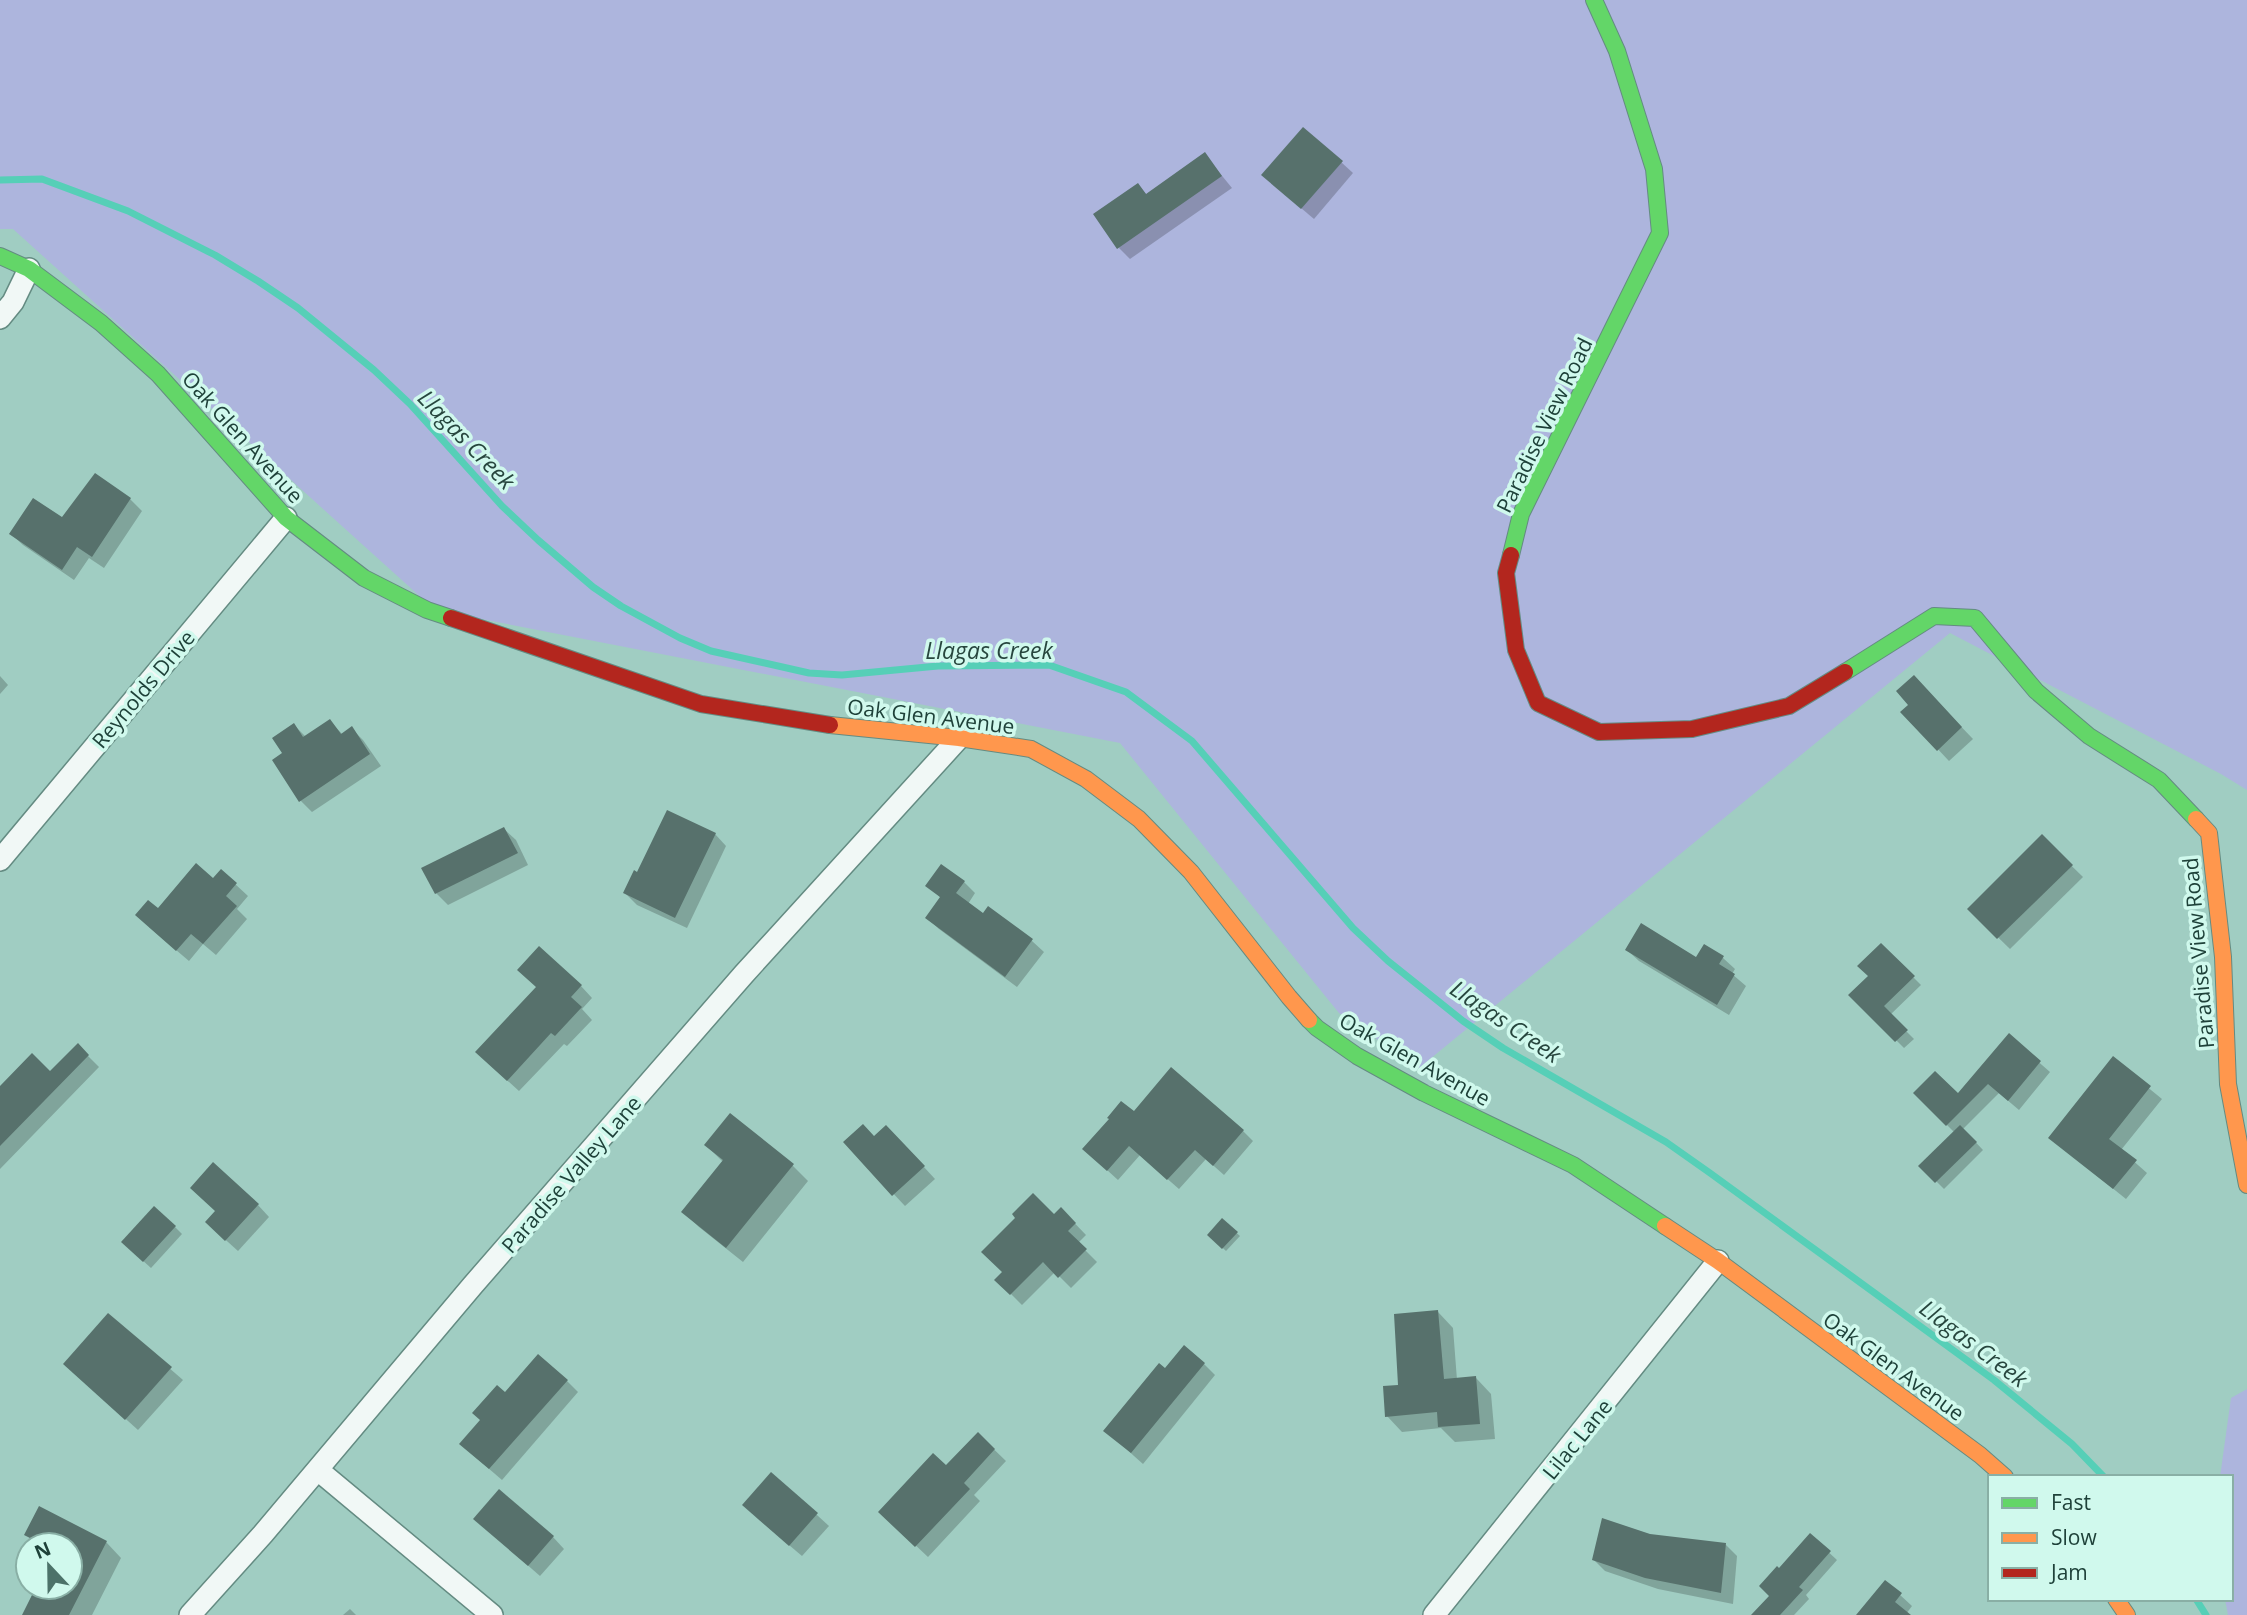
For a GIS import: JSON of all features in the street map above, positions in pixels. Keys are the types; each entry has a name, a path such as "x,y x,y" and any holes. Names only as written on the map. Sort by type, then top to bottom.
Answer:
{"street":[{"name":"Paradise View Road","path":"1594,0 1617,51 1654,169 1660,233 1521,514 1506,573 1516,650 1538,703 1599,732 1692,729 1790,706 1934,615 1975,618 2036,691 2090,736 2159,780 2209,833 2223,957 2228,1084 2247,1185"},
{"name":"Oak Glen Avenue","path":"0,256 29,270 101,323 158,374 285,518 365,578 427,610 701,704 841,727 959,738 1031,749 1086,779 1139,819 1191,872 1289,998 1318,1028 1357,1056 1424,1093 1573,1165 1718,1261 1980,1455 2003,1475"},
{"path":"0,318 13,302 29,270"},
{"name":"Reynolds Drive","path":"0,860 285,518"},
{"name":"Paradise Valley Lane","path":"190,1615 744,974 959,738"},
{"name":"Lilac Lane","path":"1434,1615 1718,1261"},
{"path":"318,1470 492,1615"}],"shaded area":[{"path":"0,0 2247,0 2247,790 1950,633 1419,1068 1339,1013 1120,743 435,610 13,229 0,229"},
{"path":"2247,1389 2247,1615 2228,1615 2225,1601 2233,1601 2233,1475 2220,1475 2231,1398"}],"building":[{"path":"1303,127 1343,161 1301,209 1261,175"},
{"path":"1205,152 1222,176 1117,249 1093,214 1138,183 1146,194"},
{"path":"95,473 131,498 92,557 77,547 62,570 9,534 33,498 62,517"},
{"path":"1914,675 1962,727 1937,751 1900,712 1908,705 1896,691"},
{"path":"330,719 341,734 352,726 370,754 299,802 272,760 282,753 272,738 294,723 303,737"},
{"path":"667,810 716,833 675,918 623,893 634,870 637,872"},
{"path":"504,827 518,853 435,894 421,868"},
{"path":"2042,834 2073,865 1997,939 1967,909"},
{"path":"196,863 213,878 221,869 237,883 226,896 237,906 203,944 191,934 176,951 135,915 148,900 158,908"},
{"path":"941,864 965,881 956,893 983,913 988,906 1033,939 1005,977 925,918 940,897 925,886"},
{"path":"1641,923 1696,957 1704,944 1724,956 1719,964 1735,974 1717,1005 1625,950"},
{"path":"1881,943 1915,976 1884,1006 1908,1030 1895,1042 1848,995 1868,976 1857,966"},
{"path":"539,946 582,985 571,997 582,1007 555,1036 551,1033 507,1081 475,1052 536,987 517,970"},
{"path":"2009,1033 2041,1061 2008,1101 1988,1084 1946,1126 1913,1093 1935,1071 1958,1093"},
{"path":"78,1043 89,1055 0,1146 0,1086 32,1053 50,1071"},
{"path":"2113,1056 2151,1086 2109,1139 2137,1160 2113,1189 2048,1138"},
{"path":"1171,1067 1244,1130 1213,1166 1195,1150 1167,1180 1129,1146 1107,1171 1082,1149 1121,1101 1134,1111"},
{"path":"730,1113 794,1164 726,1248 681,1212 723,1160 704,1145"},
{"path":"863,1124 874,1136 886,1125 925,1166 892,1196 843,1142"},
{"path":"1960,1125 1977,1142 1935,1183 1918,1166"},
{"path":"213,1162 259,1204 225,1241 205,1222 215,1211 190,1188"},
{"path":"1033,1193 1054,1214 1061,1207 1076,1223 1068,1231 1087,1249 1058,1278 1043,1262 1010,1295 994,1280 1002,1272 981,1252 1015,1218 1012,1214"},
{"path":"154,1206 176,1226 143,1262 121,1242"},
{"path":"1222,1218 1238,1232 1222,1249 1207,1235"},
{"path":"1438,1310 1444,1379 1476,1376 1480,1424 1438,1427 1437,1412 1385,1417 1383,1386 1398,1385 1394,1314"},
{"path":"108,1313 172,1367 125,1420 63,1364"},
{"path":"1184,1345 1205,1363 1131,1453 1103,1431 1159,1363 1165,1368"},
{"path":"538,1354 568,1380 489,1469 459,1444 480,1420 472,1413 497,1385 505,1392"},
{"path":"978,1432 995,1449 964,1483 970,1489 915,1547 878,1512 933,1453 946,1465"},
{"path":"771,1472 818,1513 789,1546 742,1505"},
{"path":"499,1489 554,1536 528,1566 473,1519"},
{"path":"39,1506 107,1541 84,1586 84,1531 26,1531"},
{"path":"1602,1518 1650,1534 1726,1543 1721,1593 1645,1578 1592,1560"},
{"path":"1810,1533 1831,1551 1799,1587 1803,1590 1780,1615 1751,1615 1769,1596 1759,1586"},
{"path":"1885,1580 1902,1593 1895,1602 1911,1615 1856,1615"},
{"path":"29,1601 76,1601 69,1615 22,1615"}],"waterway":[{"name":"Llagas Creek","path":"0,180 42,179 128,211 215,255 258,281 298,308 374,370 410,404 502,506 593,587 621,606 680,638 711,651 809,673 842,675 938,666 1049,665 1126,692 1192,741 1353,928 1388,961 1463,1021 1503,1048 1666,1142 1710,1173 1994,1380 2072,1444 2102,1475"},
{"name":"Llagas Creek","path":"2197,1601 2206,1615"}],"traffic: fast":[{"path":"1511,555 1521,514 1660,233 1654,169 1617,51 1594,0"},
{"path":"0,256 29,269 101,323 158,374 286,518 364,578 427,610 451,618"},
{"path":"1845,672 1934,616 1975,618 2036,691 2089,736 2159,780 2196,819"},
{"path":"1309,1020 1357,1056 1424,1093 1573,1165 1665,1226"}],"traffic: slow":[{"path":"830,725 959,738 1031,749 1086,779 1139,819 1191,872 1309,1020"},
{"path":"2196,819 2209,833 2223,957 2228,1084 2247,1185"},
{"path":"1665,1226 1718,1261 1980,1455 2003,1475"},
{"path":"2117,1601 2127,1615"}],"traffic: jam":[{"path":"1511,555 1506,573 1516,650 1538,703 1599,732 1692,729 1789,706 1845,672"},
{"path":"451,618 701,704 830,725"}]}
